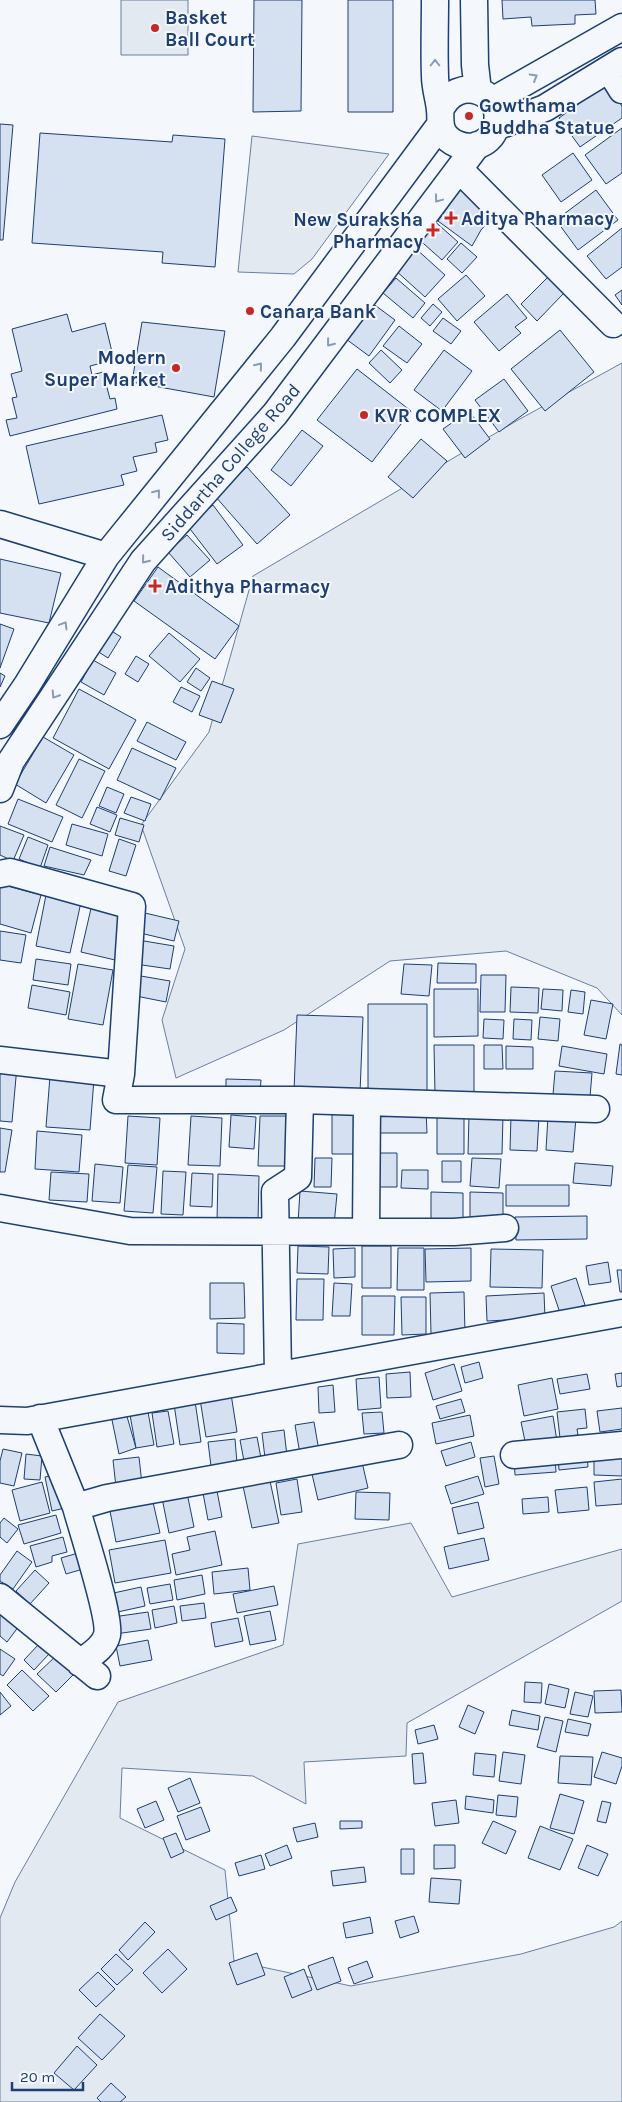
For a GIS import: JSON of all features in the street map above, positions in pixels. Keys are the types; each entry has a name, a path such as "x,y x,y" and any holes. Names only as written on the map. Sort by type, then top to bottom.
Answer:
{"street":[{"path":"435,0 434,78 440,118 444,134 450,140 468,147 477,145 492,135 496,127 496,109 485,96 475,65 474,0"},
{"path":"440,118 448,98 455,92 462,90 485,96 622,27"},
{"path":"496,127 545,108 618,73"},
{"name":"Siddartha College Road","path":"0,726 106,556 283,338 440,118"},
{"name":"Siddartha College Road","path":"0,789 12,761 143,561 275,414 477,145"},
{"path":"460,170 613,324"},
{"path":"0,524 106,556"},
{"path":"0,874 10,872 132,906 120,1074 116,1100 300,1100 596,1109"},
{"path":"0,1060 120,1074"},
{"path":"278,1375 275,1192 298,1177 300,1100"},
{"path":"366,1232 367,1102"},
{"path":"0,1208 130,1230 454,1232 505,1228"},
{"path":"0,1420 27,1421 622,1313"},
{"path":"0,1598 88,1669 107,1635 106,1616 76,1507 40,1418"},
{"path":"76,1507 107,1498 399,1445"},
{"path":"514,1455 622,1445"}],"shaded area":[{"name":"Basket Ball Court","path":"121,0 188,0 188,55 121,55"},
{"path":"252,136 389,154 312,259 294,274 238,272"},
{"path":"622,363 622,1015 597,988 506,951 390,961 284,1030 176,1078 162,1020 185,949 141,825 209,732 253,576 518,420"},
{"path":"411,1523 452,1597 622,1549 622,1601 407,1723 406,1756 304,1762 306,1804 253,1776 122,1768 120,1818 225,1870 234,1961 351,1986 521,1954 614,1927 622,1921 622,2102 0,2102 0,1918 15,1882 118,1702 283,1645 298,1544"}],"building":[{"path":"254,0 302,0 301,111 253,112"},
{"path":"348,0 393,0 393,112 348,112"},
{"path":"502,0 595,0 596,14 575,15 575,24 532,26 531,17 503,19"},
{"path":"606,84 622,106 622,118 580,147 559,118"},
{"path":"0,124 13,125 3,240 0,240"},
{"path":"622,128 622,173 606,184 585,155"},
{"path":"40,133 172,142 173,135 225,139 215,267 162,263 163,252 32,243"},
{"path":"573,153 592,180 561,202 542,175"},
{"path":"462,187 497,212 481,230 472,246 438,221"},
{"path":"596,190 618,220 578,250 556,220"},
{"path":"431,218 458,242 442,260 415,236"},
{"path":"622,228 622,267 606,279 587,256"},
{"path":"461,243 477,257 462,273 447,259"},
{"path":"414,247 445,275 425,297 394,269"},
{"path":"466,275 485,296 457,321 438,299"},
{"path":"548,277 564,293 537,321 521,304"},
{"path":"396,278 425,303 413,318 383,293"},
{"path":"622,290 622,305 615,295"},
{"path":"507,294 527,318 515,327 521,333 499,351 474,322"},
{"path":"372,303 395,320 369,356 346,339"},
{"path":"433,304 442,312 430,326 421,318"},
{"path":"67,314 72,332 105,323 114,360 90,366 92,375 103,372 110,399 115,398 117,409 10,436 6,420 17,418 12,398 17,397 11,374 22,371 12,329"},
{"path":"443,318 461,331 451,344 433,331"},
{"name":"Modern Super Market","path":"142,322 225,331 214,397 132,382"},
{"path":"399,326 422,344 407,363 383,346"},
{"path":"560,330 594,372 545,411 511,369"},
{"path":"381,350 402,370 390,383 369,363"},
{"path":"444,350 472,371 442,411 414,390"},
{"name":"KVR COMPLEX","path":"357,369 411,411 372,462 317,420"},
{"path":"504,379 528,411 499,432 475,400"},
{"path":"469,411 490,439 465,458 443,429"},
{"path":"162,415 168,440 155,443 157,452 133,457 137,471 121,475 124,485 39,504 26,446"},
{"path":"302,430 323,446 291,486 271,470"},
{"path":"421,439 447,461 413,498 388,477"},
{"path":"247,467 290,515 257,544 215,496"},
{"path":"213,505 243,545 217,564 187,525"},
{"path":"187,535 210,560 190,577 168,552"},
{"path":"0,559 61,573 49,623 0,613"},
{"path":"158,567 239,626 215,659 134,601"},
{"path":"0,624 14,629 0,668"},
{"path":"107,628 121,637 108,658 94,649"},
{"path":"169,633 200,659 180,682 149,656"},
{"path":"136,656 149,664 138,682 125,674"},
{"path":"93,660 116,673 104,695 81,682"},
{"path":"196,668 210,678 201,691 187,682"},
{"path":"0,673 5,676 0,687"},
{"path":"212,681 234,689 221,723 199,715"},
{"path":"181,687 200,696 192,712 173,702"},
{"path":"79,689 136,720 109,769 53,738"},
{"path":"147,722 186,742 176,760 137,741"},
{"path":"43,737 74,755 46,803 15,784"},
{"path":"132,748 176,768 160,800 117,780"},
{"path":"79,759 105,771 82,818 56,805"},
{"path":"107,787 124,794 116,813 99,806"},
{"path":"131,797 151,804 145,821 124,813"},
{"path":"18,799 63,817 52,842 8,824"},
{"path":"97,807 117,815 110,832 90,824"},
{"path":"120,818 144,825 139,842 115,835"},
{"path":"72,824 108,834 102,856 66,845"},
{"path":"0,826 24,835 13,861 0,855"},
{"path":"28,837 48,845 40,868 19,859"},
{"path":"119,839 136,845 126,876 109,871"},
{"path":"50,847 91,860 84,875 44,866"},
{"path":"0,884 41,895 31,933 0,924"},
{"path":"46,895 81,902 70,953 36,946"},
{"path":"92,904 127,913 115,960 81,952"},
{"path":"145,913 179,921 174,941 140,933"},
{"path":"0,931 26,935 21,963 0,960"},
{"path":"138,940 174,946 170,969 135,964"},
{"path":"36,959 71,964 68,985 33,980"},
{"path":"438,963 476,964 476,983 437,983"},
{"path":"78,964 113,970 103,1025 68,1019"},
{"path":"404,964 432,965 429,996 401,994"},
{"path":"135,975 170,981 166,1002 131,995"},
{"path":"481,975 506,975 505,1012 480,1012"},
{"path":"32,985 70,992 66,1015 28,1008"},
{"path":"511,987 539,988 538,1013 510,1012"},
{"path":"434,989 478,989 478,1036 434,1037"},
{"path":"543,989 563,990 562,1011 541,1009"},
{"path":"571,990 585,992 583,1014 568,1012"},
{"path":"591,1000 613,1004 606,1039 584,1035"},
{"path":"368,1004 427,1004 427,1091 368,1092"},
{"path":"297,1015 363,1017 360,1093 294,1091"},
{"path":"540,1017 560,1019 558,1041 538,1039"},
{"path":"484,1019 504,1020 503,1039 483,1038"},
{"path":"514,1019 532,1020 531,1040 513,1039"},
{"path":"620,1044 622,1045 622,1075 616,1074"},
{"path":"434,1045 474,1045 474,1094 435,1094"},
{"path":"484,1045 502,1045 503,1069 484,1069"},
{"path":"506,1046 533,1047 533,1069 506,1069"},
{"path":"562,1046 607,1054 604,1074 559,1066"},
{"path":"0,1065 17,1066 12,1122 0,1121"},
{"path":"555,1071 592,1073 590,1097 553,1095"},
{"path":"50,1076 94,1079 90,1130 46,1127"},
{"path":"226,1079 261,1080 260,1094 226,1093"},
{"path":"426,1110 427,1133 372,1133 372,1111"},
{"path":"332,1113 363,1113 363,1154 332,1154"},
{"path":"231,1115 256,1117 254,1149 229,1147"},
{"path":"437,1115 464,1115 464,1154 437,1154"},
{"path":"469,1115 503,1115 502,1154 468,1154"},
{"path":"128,1116 160,1118 157,1165 125,1163"},
{"path":"191,1116 222,1118 220,1166 188,1165"},
{"path":"260,1116 291,1116 289,1166 258,1166"},
{"path":"511,1116 539,1117 537,1151 510,1150"},
{"path":"548,1116 576,1118 573,1152 546,1150"},
{"path":"0,1128 12,1130 5,1172 0,1172"},
{"path":"37,1131 82,1135 79,1172 35,1169"},
{"path":"371,1153 397,1153 397,1187 372,1187"},
{"path":"315,1158 332,1158 331,1187 314,1187"},
{"path":"472,1158 501,1159 499,1188 470,1186"},
{"path":"442,1161 461,1161 461,1182 442,1182"},
{"path":"575,1163 613,1166 611,1186 573,1183"},
{"path":"95,1164 123,1167 120,1203 92,1201"},
{"path":"128,1165 157,1167 153,1213 124,1211"},
{"path":"402,1170 428,1170 428,1189 401,1188"},
{"path":"163,1171 186,1172 183,1215 161,1214"},
{"path":"51,1172 89,1174 87,1202 49,1200"},
{"path":"192,1173 213,1174 212,1207 190,1206"},
{"path":"218,1174 259,1176 258,1222 217,1221"},
{"path":"506,1185 569,1185 569,1206 506,1206"},
{"path":"300,1191 337,1194 334,1225 298,1223"},
{"path":"431,1192 463,1193 463,1222 431,1222"},
{"path":"470,1192 503,1193 503,1222 470,1222"},
{"path":"587,1216 587,1239 516,1240 515,1217"},
{"path":"298,1246 329,1247 328,1274 297,1273"},
{"path":"362,1246 391,1246 391,1288 362,1288"},
{"path":"355,1248 355,1277 334,1278 333,1249"},
{"path":"398,1248 424,1248 424,1290 397,1290"},
{"path":"471,1248 471,1281 426,1282 425,1249"},
{"path":"491,1249 543,1250 542,1288 490,1287"},
{"path":"608,1262 611,1282 589,1285 586,1266"},
{"path":"617,1270 622,1270 622,1292 620,1292"},
{"path":"576,1278 585,1305 560,1313 551,1286"},
{"path":"297,1279 324,1279 323,1320 296,1320"},
{"path":"210,1283 244,1283 245,1318 210,1319"},
{"path":"334,1283 352,1284 350,1316 332,1316"},
{"path":"464,1292 465,1334 431,1334 430,1293"},
{"path":"544,1293 545,1318 487,1321 486,1296"},
{"path":"362,1296 395,1296 394,1335 362,1335"},
{"path":"401,1297 426,1297 426,1334 402,1335"},
{"path":"217,1323 244,1324 244,1354 217,1353"},
{"path":"479,1362 483,1378 465,1383 461,1367"},
{"path":"454,1364 462,1391 433,1400 425,1373"},
{"path":"410,1372 411,1397 387,1398 386,1374"},
{"path":"622,1373 622,1386 617,1387 615,1374"},
{"path":"587,1374 590,1389 560,1394 557,1379"},
{"path":"379,1377 381,1408 358,1410 356,1379"},
{"path":"552,1378 558,1409 524,1416 518,1385"},
{"path":"333,1385 335,1412 319,1413 318,1387"},
{"path":"231,1394 237,1432 206,1437 200,1399"},
{"path":"461,1399 465,1412 440,1419 436,1406"},
{"path":"195,1401 201,1442 180,1445 174,1404"},
{"path":"622,1408 622,1429 600,1432 597,1411"},
{"path":"585,1409 587,1428 577,1429 578,1435 560,1438 557,1412"},
{"path":"168,1411 174,1444 157,1447 152,1413"},
{"path":"148,1412 154,1445 136,1448 130,1415"},
{"path":"382,1412 384,1433 364,1434 362,1413"},
{"path":"126,1413 136,1448 119,1454 112,1420"},
{"path":"470,1415 474,1436 436,1444 432,1423"},
{"path":"553,1416 557,1441 526,1446 521,1422"},
{"path":"314,1422 319,1451 300,1454 295,1425"},
{"path":"284,1430 287,1456 265,1458 262,1433"},
{"path":"257,1437 261,1458 244,1461 240,1440"},
{"path":"235,1439 237,1463 211,1466 208,1442"},
{"path":"471,1442 475,1457 446,1466 441,1451"},
{"path":"3,1449 22,1453 14,1486 0,1483 0,1461"},
{"path":"594,1452 622,1453 622,1476 594,1475"},
{"path":"26,1454 42,1456 40,1480 24,1479"},
{"path":"587,1454 588,1467 559,1470 558,1457"},
{"path":"494,1456 499,1484 485,1487 480,1458"},
{"path":"139,1457 142,1484 116,1487 113,1460"},
{"path":"555,1458 556,1472 515,1475 514,1460"},
{"path":"362,1462 368,1488 318,1500 312,1474"},
{"path":"61,1473 69,1507 52,1511 45,1477"},
{"path":"478,1476 484,1494 451,1504 445,1486"},
{"path":"297,1479 302,1512 281,1515 276,1483"},
{"path":"622,1479 622,1504 596,1506 594,1482"},
{"path":"270,1481 279,1523 252,1528 243,1486"},
{"path":"42,1482 50,1513 20,1521 12,1490"},
{"path":"587,1487 589,1510 558,1513 555,1490"},
{"path":"217,1491 222,1517 208,1520 203,1493"},
{"path":"356,1492 390,1493 389,1520 355,1519"},
{"path":"187,1493 194,1527 169,1533 162,1498"},
{"path":"548,1497 549,1512 523,1514 522,1499"},
{"path":"153,1502 160,1533 116,1542 110,1511"},
{"path":"478,1502 484,1528 458,1534 452,1508"},
{"path":"56,1515 61,1533 24,1544 18,1525"},
{"path":"4,1518 18,1529 7,1543 0,1537 0,1523"},
{"path":"215,1531 222,1565 176,1575 172,1554 190,1550 187,1537"},
{"path":"63,1537 67,1552 52,1556 52,1562 36,1567 30,1546"},
{"path":"484,1538 489,1560 449,1569 444,1547"},
{"path":"165,1540 171,1573 115,1583 109,1550"},
{"path":"17,1551 32,1562 13,1589 0,1581 0,1575"},
{"path":"85,1551 90,1567 66,1574 61,1558"},
{"path":"248,1568 250,1590 214,1594 212,1572"},
{"path":"35,1570 49,1583 30,1604 16,1591"},
{"path":"202,1575 205,1594 177,1600 174,1580"},
{"path":"170,1584 173,1600 150,1604 147,1588"},
{"path":"274,1586 278,1605 237,1613 233,1594"},
{"path":"141,1587 145,1606 113,1613 109,1594"},
{"path":"204,1603 206,1618 182,1621 180,1606"},
{"path":"174,1606 177,1623 155,1628 152,1610"},
{"path":"0,1607 22,1622 7,1642 0,1636"},
{"path":"270,1611 276,1640 250,1645 244,1616"},
{"path":"148,1612 151,1629 115,1634 113,1617"},
{"path":"238,1618 243,1641 215,1647 211,1623"},
{"path":"148,1640 152,1660 120,1666 116,1646"},
{"path":"39,1644 49,1654 34,1670 24,1660"},
{"path":"0,1649 15,1659 3,1676 0,1674"},
{"path":"58,1654 76,1672 56,1692 37,1674"},
{"path":"22,1670 49,1696 33,1711 7,1685"},
{"path":"525,1682 542,1683 541,1703 524,1702"},
{"path":"549,1684 569,1689 565,1708 545,1704"},
{"path":"621,1690 622,1712 595,1713 594,1691"},
{"path":"0,1692 11,1706 0,1715"},
{"path":"575,1692 593,1696 588,1717 570,1714"},
{"path":"468,1705 484,1712 475,1734 459,1727"},
{"path":"512,1710 540,1716 538,1730 509,1725"},
{"path":"545,1717 563,1721 556,1752 537,1747"},
{"path":"568,1719 591,1724 588,1736 565,1732"},
{"path":"434,1725 438,1739 418,1744 415,1730"},
{"path":"503,1752 525,1755 521,1784 499,1781"},
{"path":"602,1752 622,1758 622,1766 616,1784 594,1777"},
{"path":"423,1753 426,1783 414,1784 412,1754"},
{"path":"475,1753 496,1755 494,1777 473,1775"},
{"path":"560,1756 593,1757 591,1785 558,1783"},
{"path":"190,1778 200,1803 178,1812 168,1788"},
{"path":"560,1794 584,1801 574,1834 550,1828"},
{"path":"498,1795 518,1797 516,1817 496,1815"},
{"path":"466,1796 494,1800 493,1813 465,1809"},
{"path":"456,1800 459,1823 435,1826 432,1803"},
{"path":"156,1801 164,1820 145,1828 137,1809"},
{"path":"602,1801 611,1803 606,1823 597,1821"},
{"path":"201,1807 210,1831 186,1840 177,1816"},
{"path":"340,1821 362,1821 362,1828 340,1829"},
{"path":"493,1821 516,1831 506,1854 482,1843"},
{"path":"315,1823 318,1837 297,1842 293,1828"},
{"path":"540,1826 573,1839 560,1870 528,1858"},
{"path":"176,1833 184,1852 171,1858 163,1838"},
{"path":"287,1845 292,1858 270,1866 265,1854"},
{"path":"434,1845 455,1845 455,1868 434,1869"},
{"path":"587,1845 608,1854 598,1876 578,1868"},
{"path":"401,1849 414,1849 414,1874 401,1874"},
{"path":"261,1855 265,1869 239,1876 235,1863"},
{"path":"364,1867 366,1882 333,1886 331,1871"},
{"path":"431,1878 461,1880 459,1904 429,1902"},
{"path":"231,1897 237,1911 216,1920 210,1906"},
{"path":"414,1916 419,1932 400,1938 395,1921"},
{"path":"370,1917 373,1933 346,1938 343,1923"},
{"path":"145,1922 155,1932 128,1960 119,1950"},
{"path":"168,1949 187,1969 162,1993 143,1973"},
{"path":"257,1953 265,1975 237,1985 229,1963"},
{"path":"116,1954 133,1970 117,1985 101,1969"},
{"path":"333,1957 341,1981 317,1990 308,1966"},
{"path":"367,1961 373,1977 354,1984 348,1968"},
{"path":"304,1969 312,1990 292,1998 284,1977"},
{"path":"98,1972 115,1989 96,2007 79,1990"},
{"path":"100,2014 125,2036 102,2060 78,2038"},
{"path":"77,2046 97,2065 74,2090 54,2073"},
{"path":"111,2083 126,2097 120,2102 101,2102 97,2098"}],"place":[{"name":"Basket Ball Court","path":"155,28"},
{"name":"Gowthama Buddha Statue","path":"469,116"},
{"name":"Aditya Pharmacy","path":"451,218"},
{"name":"New Suraksha Pharmacy","path":"433,230"},
{"name":"Canara Bank","path":"250,311"},
{"name":"Modern Super Market","path":"176,368"},
{"name":"KVR COMPLEX","path":"364,415"},
{"name":"Adithya Pharmacy","path":"155,586"}]}
